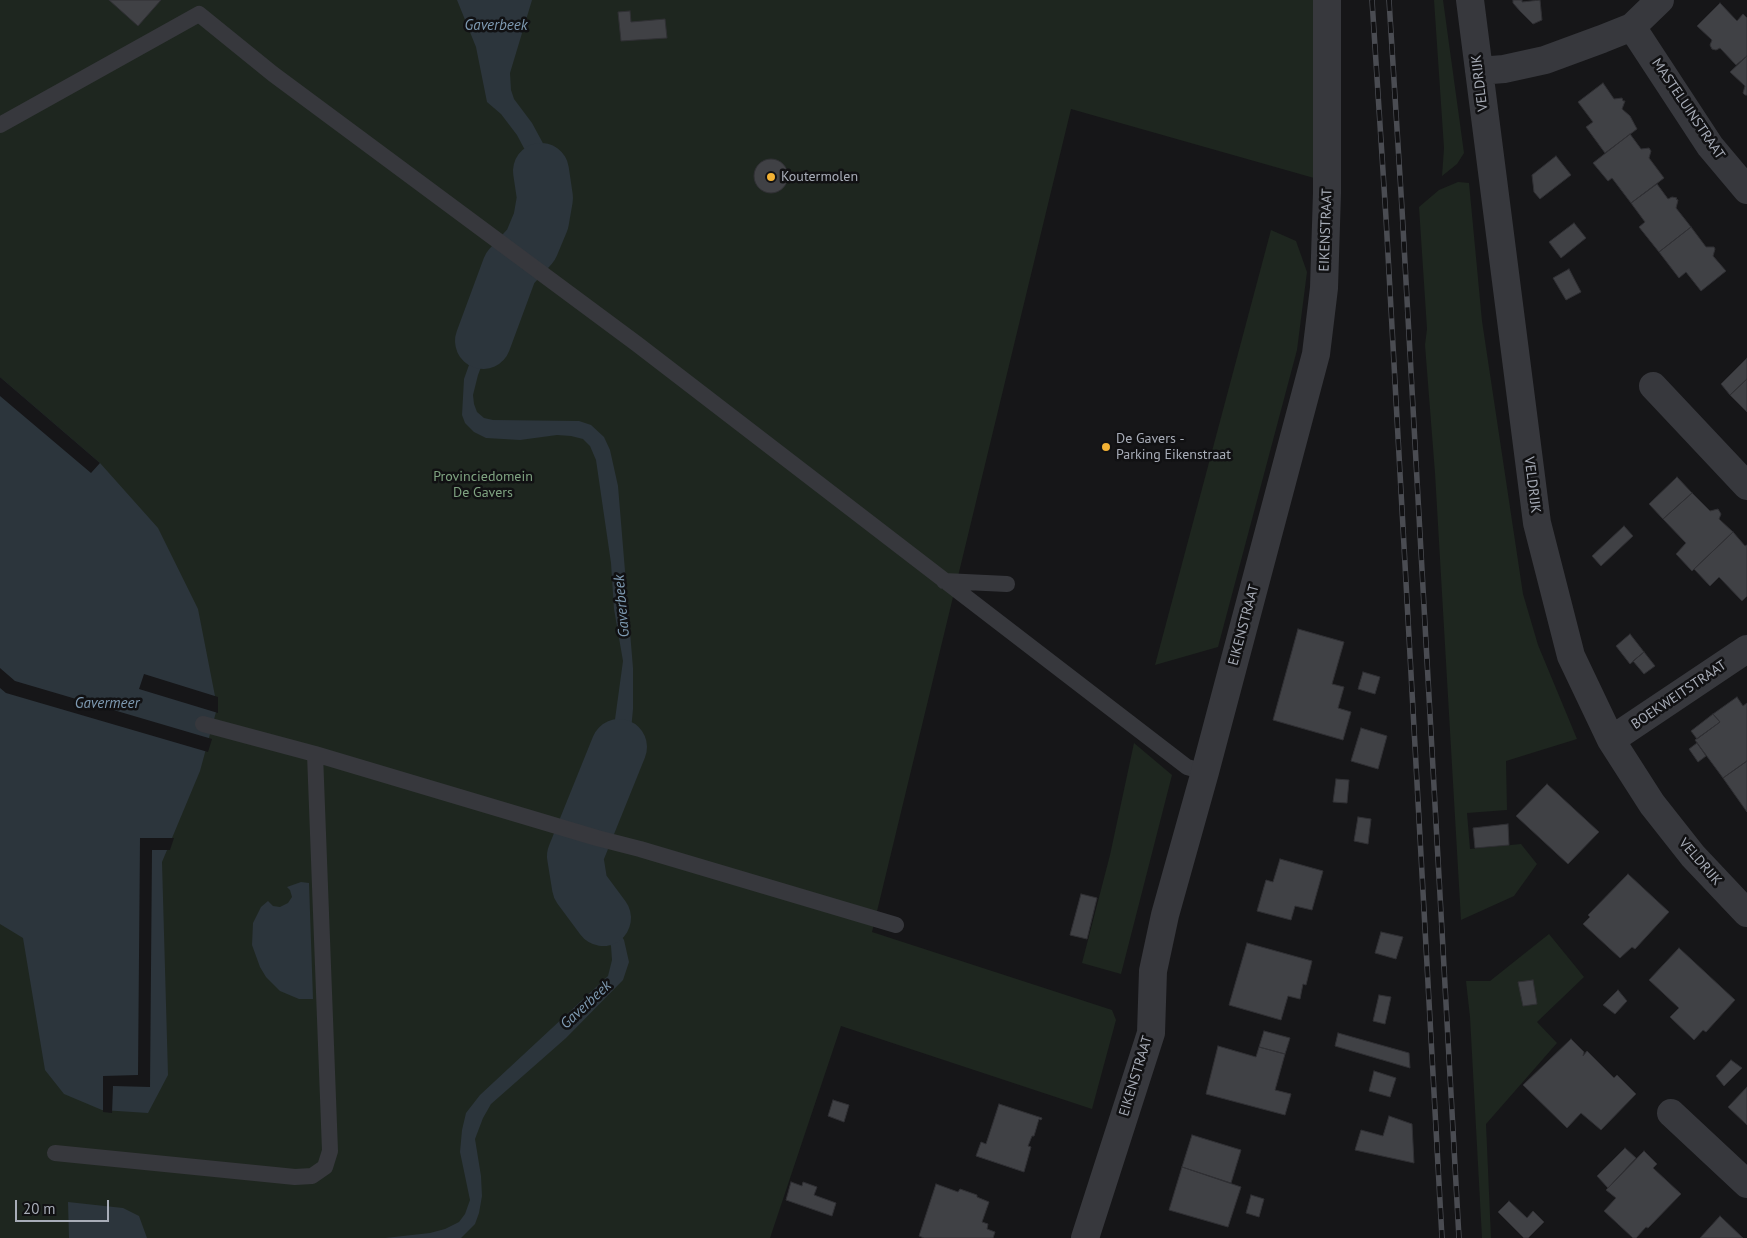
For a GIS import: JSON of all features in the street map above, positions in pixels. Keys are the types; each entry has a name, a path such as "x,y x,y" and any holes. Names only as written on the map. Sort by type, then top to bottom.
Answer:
{"street":[{"name":"EIKENSTRAAT","path":"1085,1238 1150,1034 1153,971 1165,915 1316,354 1324,288 1327,192 1327,0"},
{"name":"VELDRIJK","path":"1470,0 1537,523 1571,656 1611,740 1652,804 1693,856 1747,913"},
{"path":"1479,71 1504,69 1545,60 1632,27 1660,0"},
{"name":"MASTELUINSTRAAT","path":"1632,27 1710,146 1747,190"},
{"path":"1653,386 1747,486"},
{"name":"BOEKWEITSTRAAT","path":"1611,740 1747,649"},
{"path":"1671,1113 1747,1184"}],"lane":[{"path":"0,125 199,14 273,74 637,344 1187,767 1205,772"},
{"path":"944,581 1007,584"},
{"path":"203,724 315,754 896,925"},
{"path":"55,1153 295,1177 312,1176 325,1167 330,1151 315,754"}],"green space":[{"name":"Provinciedomein De Gavers","path":"0,0 1314,0 1314,178 1071,109 872,932 1112,1010 1116,1020 1092,1109 841,1026 770,1238 0,1238"},
{"path":"1434,0 1443,0 1464,153 1457,164 1442,176 1444,148"},
{"path":"1458,182 1469,183 1482,321 1523,594 1538,645 1577,739 1506,761 1507,810 1467,813 1470,849 1521,844 1537,864 1514,896 1461,920 1435,473 1425,345 1427,329 1419,207 1439,190"},
{"path":"1271,230 1296,241 1307,272 1297,350 1218,647 1155,665"},
{"path":"1134,743 1172,775 1121,974 1082,963 1110,855"},
{"path":"1549,934 1584,977 1537,1022 1557,1043 1486,1124 1491,1238 1482,1238 1470,1017 1466,981 1490,981"}],"water":[{"name":"Gaverbeek","path":"457,0 532,0 510,73 511,90 514,99 532,123 545,147 554,172 555,202 553,228 545,256 523,239 523,211 530,179 526,152 517,135 501,114 487,102 476,47"},
{"path":"505,264 517,273 478,375 473,395 477,412 484,418 493,420 579,421 591,425 604,437 610,450 618,486 633,668 633,709 630,741 600,821 582,817 606,766 613,734 623,661 614,609 611,563 596,460 590,446 583,439 557,435 520,440 486,438 474,432 465,423 462,415 464,379"},
{"name":"Gavermeer","path":"0,377 100,463 158,528 198,609 215,696 216,712 200,771 162,862 168,1075 148,1113 102,1110 64,1094 45,1070 23,938 0,924"},
{"path":"567,844 589,853 587,868 591,887 624,940 629,962 623,980 566,1038 491,1104 475,1139 482,1196 475,1224 461,1238 385,1238 430,1233 445,1229 459,1222 465,1214 470,1200 460,1152 466,1113 480,1095 608,976 612,960 611,946 601,930 573,897 567,877 565,858"},
{"path":"301,882 309,883 313,999 299,999 280,991 266,977 252,945 253,923 261,907 268,901 273,906 280,907 288,903 292,897 287,887"},
{"path":"68,1202 123,1208 139,1216 147,1238 69,1238"}],"pier":[{"path":"0,377 100,463 91,473 0,396"},
{"path":"0,668 15,681 212,739 208,752 6,693 0,688"},
{"path":"144,674 218,697 218,713 139,689"},
{"path":"140,838 174,838 170,850 152,850 150,1087 113,1086 112,1113 103,1112 103,1076 138,1075"}],"building":[{"path":"109,0 161,0 138,26"},
{"path":"1513,0 1522,0 1522,2 1540,0 1542,20 1533,24 1513,3"},
{"path":"1720,3 1737,21 1743,14 1747,18 1747,56 1736,65 1720,48 1712,49 1710,45 1712,40 1697,26"},
{"path":"630,11 631,22 665,19 667,38 621,41 618,12"},
{"path":"1747,56 1747,95 1745,95 1743,93 1745,86 1730,72"},
{"path":"1603,83 1614,99 1622,98 1625,101 1622,109 1630,116 1637,129 1605,153 1586,127 1593,122 1578,102"},
{"path":"1630,134 1641,149 1649,148 1651,151 1649,158 1664,178 1631,203 1612,178 1608,181 1593,163"},
{"path":"1556,156 1571,175 1540,199 1534,192 1532,175"},
{"name":"Koutermolen","path":"771,159 778,160 783,164 787,169 787,183 783,188 778,192 771,193 764,192 759,188 755,183 754,176 755,169 759,164 764,160"},
{"path":"1657,184 1668,199 1672,197 1677,198 1676,208 1691,227 1659,252 1639,227 1645,222 1631,203"},
{"path":"1574,223 1586,238 1561,258 1549,242"},
{"path":"1691,227 1706,247 1714,247 1713,256 1726,271 1701,291 1686,272 1679,278 1659,252"},
{"path":"1569,269 1581,292 1566,300 1553,278"},
{"path":"1747,358 1747,379 1730,395 1721,384"},
{"path":"1747,379 1747,412 1730,395"},
{"path":"1677,477 1692,493 1663,519 1649,504"},
{"path":"1692,493 1710,511 1718,509 1721,514 1719,519 1733,532 1692,571 1676,554 1686,543 1663,519"},
{"path":"1624,526 1633,536 1601,566 1592,556"},
{"path":"1733,532 1745,546 1747,545 1747,596 1742,601 1719,577 1710,586 1694,569"},
{"path":"1298,629 1344,642 1332,684 1344,687 1338,708 1351,712 1343,740 1273,720"},
{"path":"1630,634 1644,652 1630,664 1616,646"},
{"path":"1644,652 1655,666 1644,674 1633,661"},
{"path":"1363,672 1380,677 1375,694 1358,689"},
{"path":"1737,697 1743,706 1747,703 1747,761 1723,778 1695,740 1720,722 1713,714"},
{"path":"1713,714 1720,722 1697,739 1691,731"},
{"path":"1361,728 1387,736 1378,769 1351,761"},
{"path":"1697,743 1706,756 1698,762 1689,749"},
{"path":"1747,761 1747,812 1723,778"},
{"path":"1336,779 1349,780 1347,803 1333,802"},
{"path":"1547,784 1599,832 1568,864 1516,816"},
{"path":"1358,817 1371,819 1368,844 1354,841"},
{"path":"1508,824 1509,845 1475,848 1473,828"},
{"path":"1280,859 1323,871 1312,910 1295,906 1291,920 1257,911 1266,880 1273,882"},
{"path":"1628,874 1669,912 1635,949 1632,947 1620,958 1583,924 1590,917 1588,915"},
{"path":"1081,894 1097,898 1087,939 1070,935"},
{"path":"1381,932 1403,937 1396,959 1375,953"},
{"path":"1247,943 1312,961 1306,985 1303,984 1300,999 1288,996 1281,1020 1229,1005"},
{"path":"1679,948 1735,1000 1706,1032 1703,1030 1694,1040 1670,1017 1679,1008 1649,980"},
{"path":"1533,980 1537,1004 1523,1006 1518,982"},
{"path":"1618,990 1627,1001 1615,1014 1603,1005"},
{"path":"1379,995 1391,997 1385,1024 1373,1021"},
{"path":"1264,1031 1290,1038 1285,1054 1259,1047"},
{"path":"1338,1033 1409,1053 1410,1068 1335,1046"},
{"path":"1571,1039 1584,1052 1583,1056 1587,1051 1614,1078 1617,1075 1636,1094 1601,1130 1581,1113 1567,1128 1523,1085"},
{"path":"1218,1046 1256,1057 1259,1047 1285,1054 1275,1090 1291,1094 1285,1115 1206,1094"},
{"path":"1731,1060 1742,1068 1724,1086 1716,1076"},
{"path":"1374,1071 1396,1078 1390,1097 1369,1091"},
{"path":"1747,1087 1747,1125 1728,1107"},
{"path":"833,1100 849,1105 844,1122 828,1116"},
{"path":"999,1104 1042,1118 1041,1120 1039,1119 1034,1136 1032,1136 1028,1146 1031,1147 1024,1172 976,1156 981,1142 986,1144"},
{"path":"1389,1116 1412,1124 1414,1163 1355,1150 1361,1130 1383,1136"},
{"path":"1192,1135 1241,1150 1231,1183 1182,1167"},
{"path":"1625,1148 1636,1158 1608,1188 1597,1176"},
{"path":"1644,1151 1657,1164 1653,1168 1681,1194 1648,1228 1646,1227 1636,1238 1633,1238 1604,1211 1616,1198 1606,1190"},
{"path":"1182,1167 1241,1187 1228,1227 1169,1210"},
{"path":"791,1182 802,1186 803,1182 817,1187 814,1195 836,1203 832,1216 786,1200"},
{"path":"936,1184 958,1192 960,1189 989,1202 982,1222 988,1224 987,1229 995,1232 993,1238 924,1238 919,1236"},
{"path":"1251,1195 1264,1199 1259,1217 1246,1213"},
{"path":"1509,1201 1527,1218 1533,1211 1544,1222 1528,1238 1524,1238 1498,1212"},
{"path":"1720,1216 1743,1238 1700,1238"}],"waterway":[{"name":"Gaverbeek","path":"483,341 510,268 531,245 541,221 545,198 541,171"},
{"name":"Gaverbeek","path":"603,918 580,887 575,856 619,747"}],"railway":[{"path":"1372,0 1386,218 1442,1238"},
{"path":"1389,0 1459,1238"}],"place":[{"name":"Koutermolen","path":"771,177"},
{"name":"De Gavers - Parking Eikenstraat","path":"1106,447"}]}
